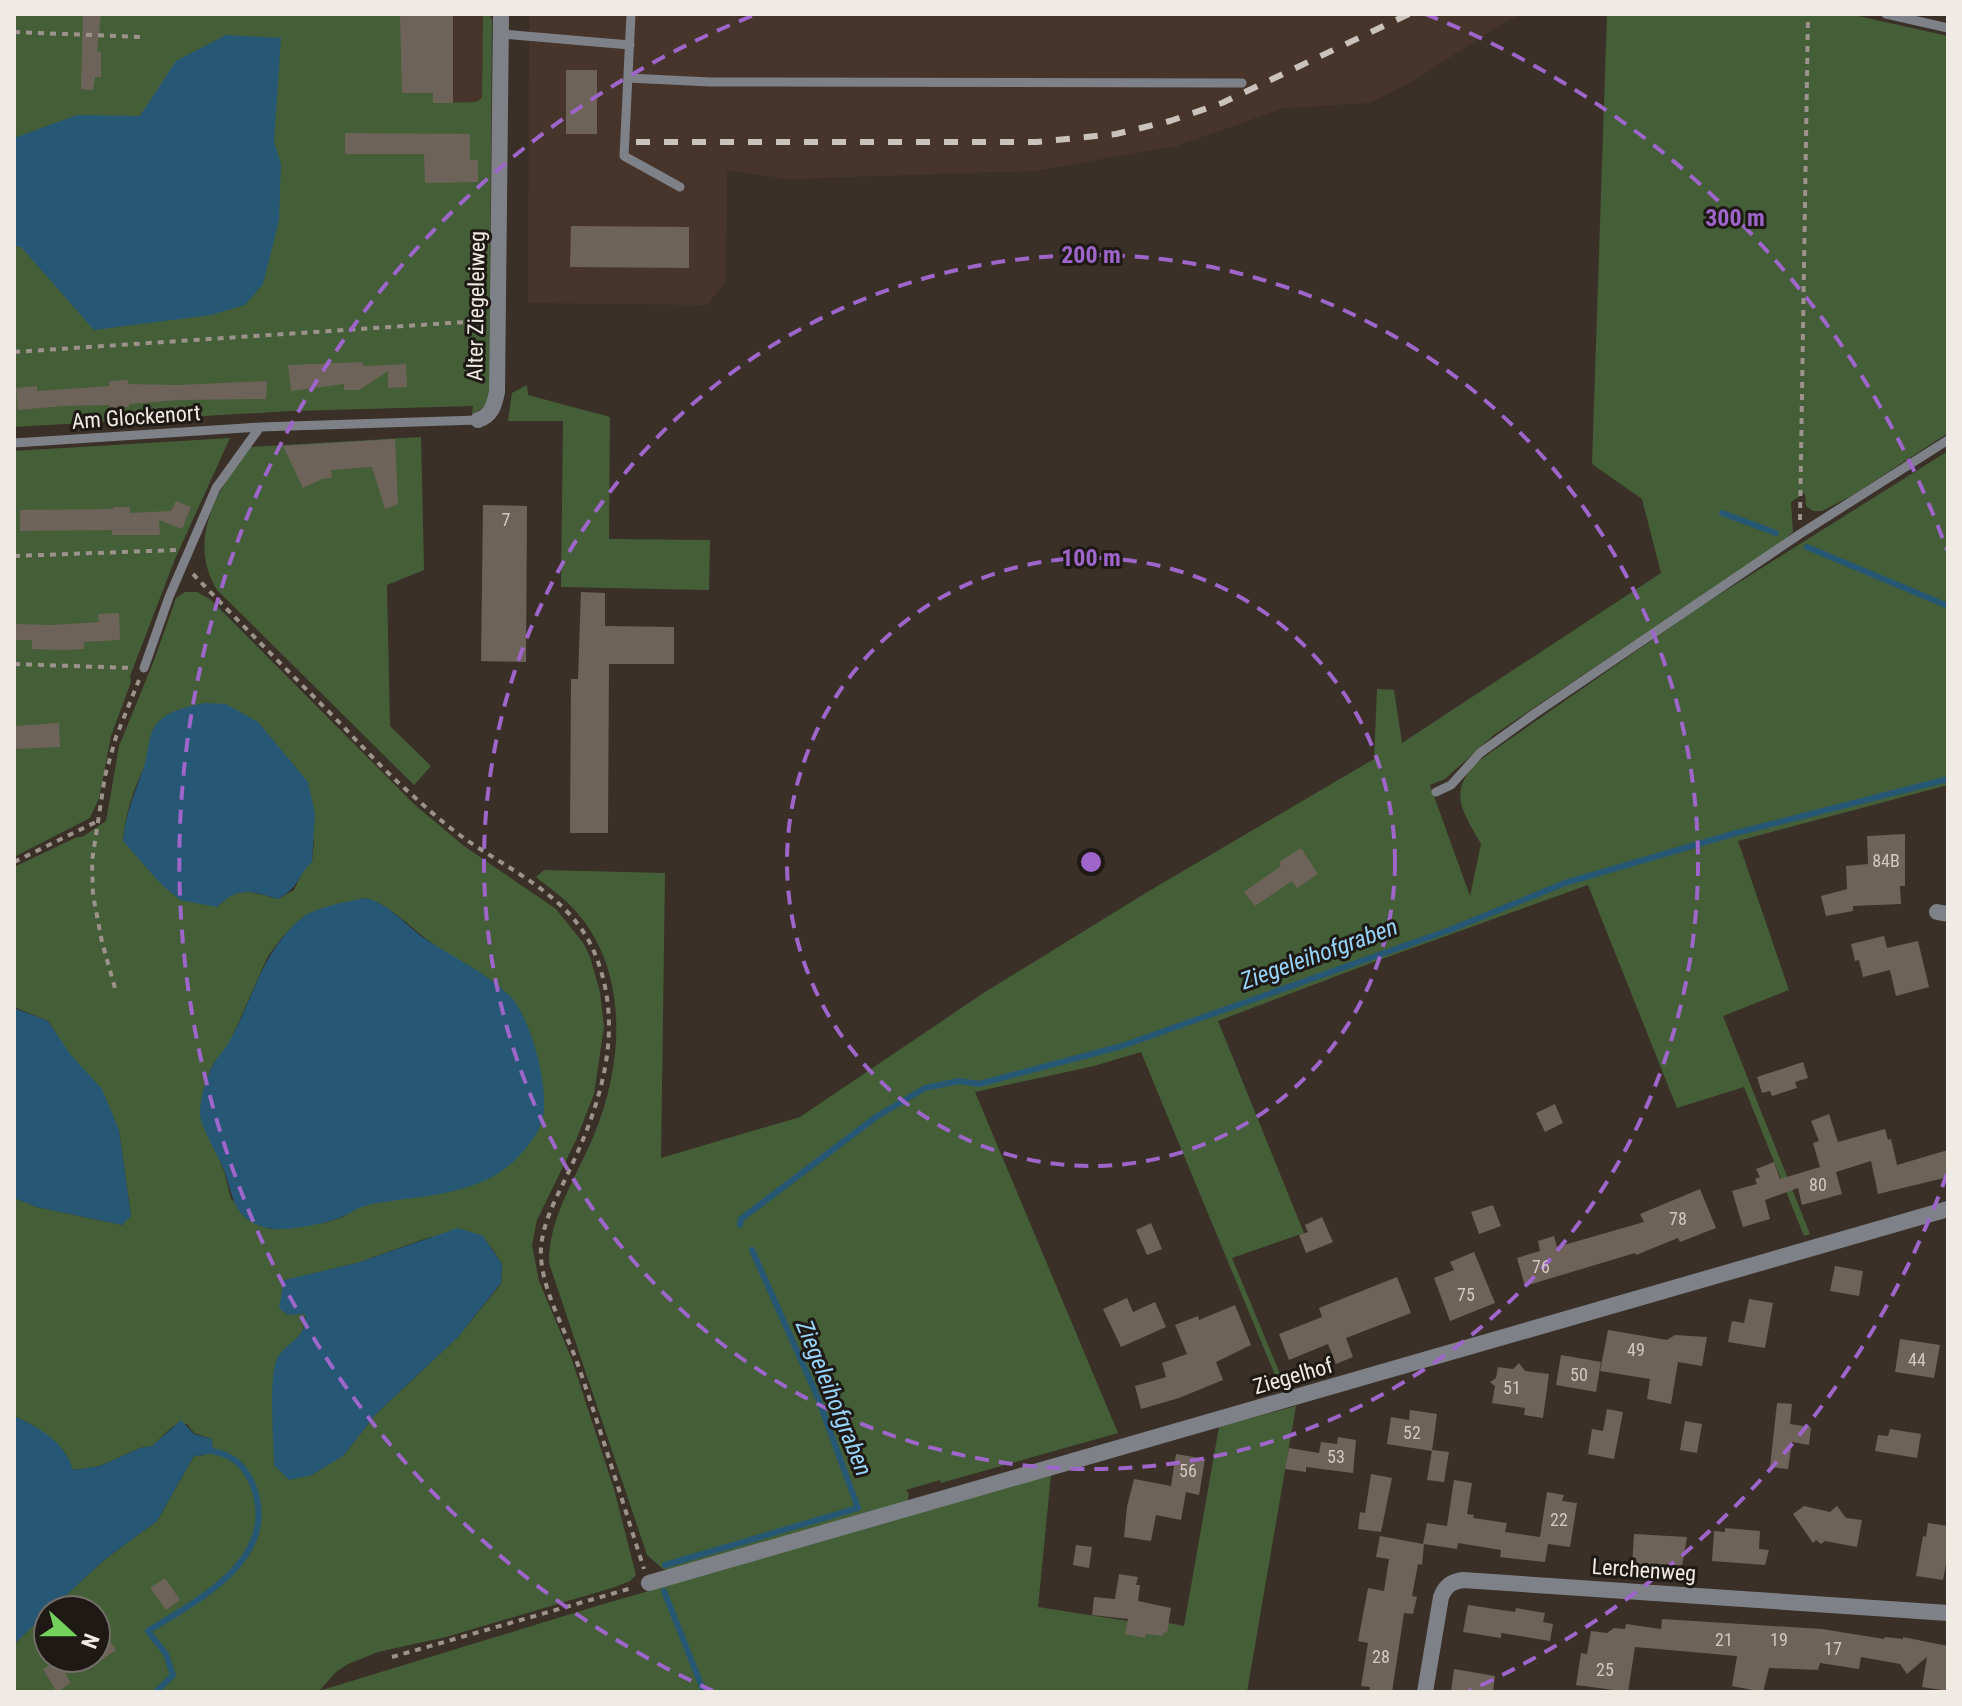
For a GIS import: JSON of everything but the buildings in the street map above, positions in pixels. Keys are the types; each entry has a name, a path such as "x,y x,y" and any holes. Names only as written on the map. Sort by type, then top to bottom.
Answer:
{"street":[{"name":"Alter Ziegeleiweg","path":"478,420 487,417 494,406 497,392 501,14"},
{"name":"Ziegelhof","path":"649,1583 1948,1209"},
{"name":"Lerchenweg","path":"1425,1692 1441,1597 1452,1582 1463,1580 1948,1613"}],"lane":[{"path":"631,14 624,156 680,187"},
{"path":"1886,14 1948,28"},
{"path":"501,34 630,45"},
{"path":"628,78 725,82 1242,83"},
{"name":"Alter Ziegeleiweg","path":"260,427 478,420"},
{"path":"144,668 216,488 260,427"},
{"name":"Am Glockenort","path":"14,443 260,427"},
{"path":"1436,792 1451,785 1480,753 1534,714 1800,534 1948,440"}],"path":[{"path":"1800,534 1808,14"},
{"path":"14,32 142,37"},
{"path":"14,352 498,320"},
{"path":"14,556 190,549"},
{"path":"184,564 416,799 459,835 545,892 578,925 595,954 605,986 610,1025 606,1070 585,1137 546,1223 541,1245 542,1261 546,1285 591,1404 649,1583 392,1657"},
{"path":"14,664 144,668 116,737 105,776 92,861 93,895 115,988"},
{"path":"14,862 100,820"}],"shaded area":[{"path":"434,14 483,14 482,98 476,102 433,103"},
{"path":"529,14 1523,14 1503,23 1415,80 1370,103 1284,108 1177,146 1034,171 787,179 727,170 726,281 707,305 528,303"}],"green space":[{"path":"14,14 434,14 434,103 476,102 482,98 483,14 489,14 492,20 489,404 472,414 473,406 292,411 14,427"},
{"path":"1607,14 1849,14 1948,36 1948,433 1853,495 1822,511 1813,511 1806,506 1805,493 1791,502 1793,532 1783,541 1495,734 1445,779 1430,785 1470,896 1481,844 1463,810 1461,791 1463,781 1480,760 1701,606 1948,451 1948,785 1738,841 1789,990 1723,1016 1810,1234 1804,1236 1744,1087 1677,1108 1588,885 1218,1021 1304,1233 1232,1258 1285,1386 1280,1387 1141,1052 1094,1066 975,1092 1118,1433 906,1490 909,1494 907,1503 670,1570 663,1569 647,1555 549,1263 558,1215 602,1113 615,1051 616,1019 613,988 604,958 590,930 570,905 536,877 544,870 665,873 661,1158 800,1117 985,992 1374,759 1377,689 1394,690 1402,743 1661,573 1642,499 1592,464"},
{"path":"527,385 528,395 610,417 609,539 710,540 709,590 561,587 563,421 508,421 512,393"},
{"path":"421,437 424,570 387,585 390,726 431,766 414,785 217,590 208,571 205,533 227,479 251,447"},
{"path":"230,438 175,559 130,676 131,682 111,736 99,798 90,818 14,857 14,451"},
{"path":"185,592 197,592 210,599 415,805 464,846 556,909 584,944 600,992 604,1027 594,1094 577,1138 537,1220 532,1245 539,1281 572,1360 614,1489 636,1575 615,1587 446,1637 378,1652 348,1664 319,1691 600,1605 1051,1475 1038,1607 1147,1624 1148,1619 1184,1626 1219,1427 1296,1406 1247,1692 14,1692 14,1644 32,1627 32,1674 112,1674 112,1594 67,1594 104,1560 157,1521 194,1456 205,1455 212,1439 194,1433 187,1424 173,1426 152,1446 140,1448 100,1466 73,1470 33,1425 14,1416 14,1198 37,1207 122,1225 131,1215 119,1130 48,1021 14,1007 14,867 82,837 106,821 119,746 176,598","holes":["258,722 269,737 314,842 312,861 303,870 294,890 278,899 239,893 217,907 123,841 133,794 144,767","365,898 393,912 435,945 386,1201 359,1206 343,1217 324,1223 269,1229 231,1199 224,1171 200,1115 206,1080 212,1066 229,1044 268,956 283,936 305,916","430,1237 492,1248 502,1264 501,1284 458,1337 376,1414 343,1456 277,1359 303,1333 305,1314 327,1270 357,1263"]}],"water":[{"path":"226,35 281,38 274,142 281,164 279,221 263,284 245,305 211,315 94,330 22,248 14,245 14,138 77,115 140,116 176,61"},
{"path":"205,703 226,704 258,722 308,782 315,814 312,862 294,886 278,899 246,892 232,896 217,907 180,900 161,884 123,841 128,813 156,725 167,715"},
{"path":"365,898 389,909 424,938 479,972 500,987 517,1005 537,1055 544,1092 542,1121 519,1156 489,1179 453,1191 371,1204 314,1225 268,1228 248,1220 233,1199 224,1170 201,1120 205,1083 237,1026 268,960 288,931 316,910"},
{"path":"14,1008 48,1021 70,1054 102,1089 119,1130 131,1216 122,1225 37,1207 14,1198"},
{"path":"458,1228 483,1236 502,1264 501,1283 458,1337 376,1414 343,1456 312,1475 289,1480 274,1465 274,1369 281,1353 303,1329 305,1314 288,1315 279,1308 284,1280 357,1263"},
{"path":"14,1416 58,1444 73,1470 100,1466 140,1448 152,1446 181,1420 194,1434 212,1439 213,1450 194,1456 157,1521 104,1560 68,1594 32,1594 32,1627 14,1644"}],"waterway":[{"path":"1722,513 1776,533"},
{"path":"1807,547 1948,606"},
{"name":"Ziegeleihofgraben","path":"740,1225 741,1219 876,1117 925,1088 959,1081 979,1084 1122,1046 1452,929 1565,883 1736,833 1948,779"},
{"name":"Ziegeleihofgraben","path":"665,1565 858,1508 818,1398 752,1250"},
{"path":"156,1692 173,1675 166,1654 148,1631 191,1605 231,1573 246,1554 256,1533 259,1509 248,1476 234,1459 204,1450"},
{"name":"Ziegeleihofgraben","path":"664,1591 704,1692"}],"railway":[{"path":"636,142 1037,142 1116,134 1170,121 1222,103 1409,14"}]}
